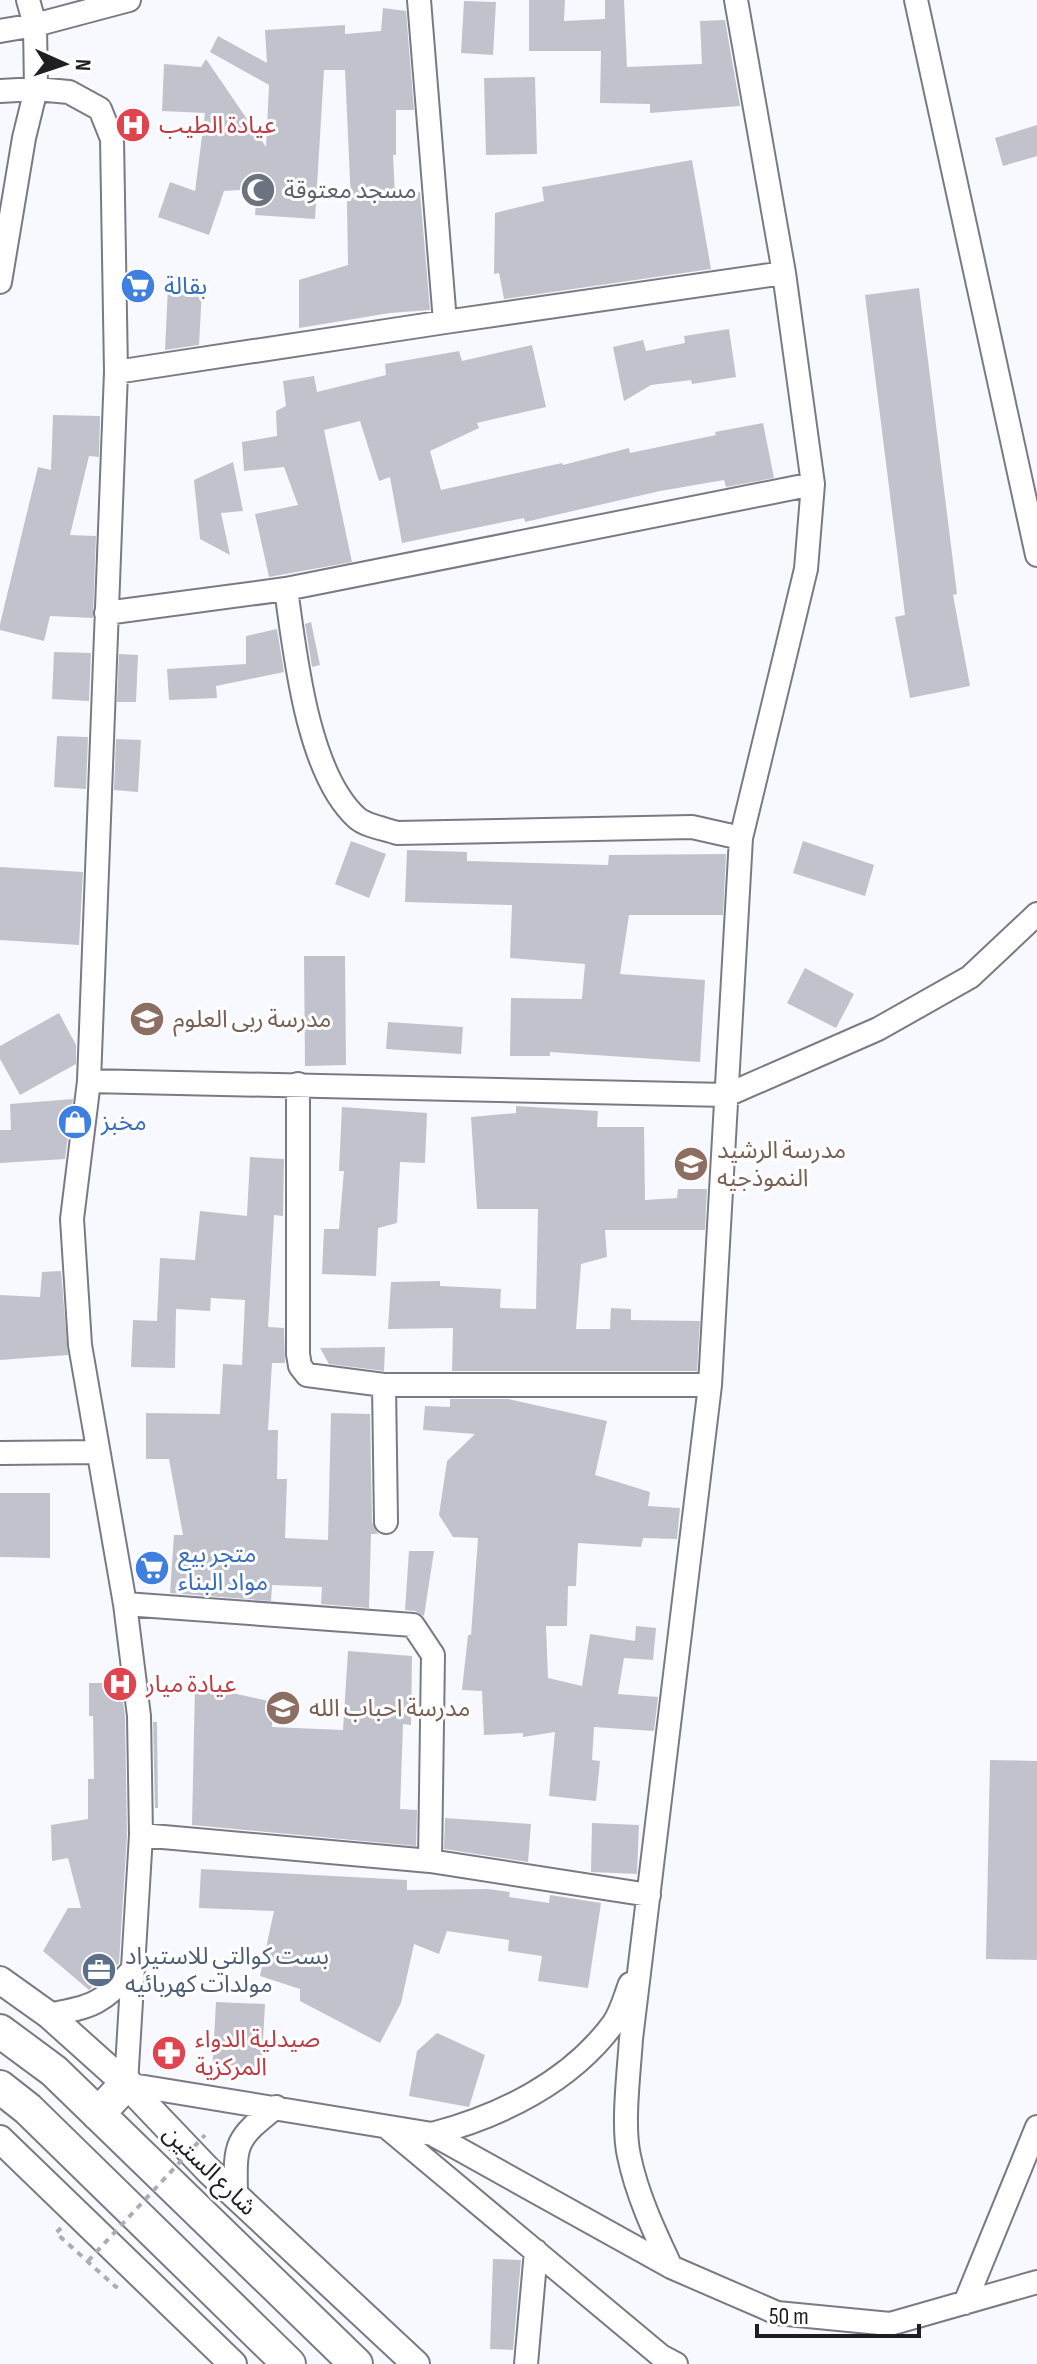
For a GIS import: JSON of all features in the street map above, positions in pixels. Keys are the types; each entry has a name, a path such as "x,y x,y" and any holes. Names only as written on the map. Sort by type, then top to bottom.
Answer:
{"highway":[{"name":"شارع الستين","path":"0,2031 54,2071 356,2364"},
{"path":"98,2114 126,2084"},
{"path":"0,2087 28,2109 289,2364"}],"main road":[{"name":"شارع الستين","path":"0,1980 49,2015 126,2084 236,2196 416,2364"},
{"path":"0,2139 233,2364"}],"street":[{"path":"0,282 24,138 36,89 35,25 28,0"},
{"path":"0,31 129,0"},
{"path":"419,0 445,322"},
{"path":"671,2267 648,2218 628,2154 628,2092 638,1966 710,1385 741,838 806,569 813,484 784,273 736,0"},
{"path":"916,0 1037,555"},
{"path":"0,91 36,89 69,92 100,109 112,139 116,372 89,1081 72,1219 80,1345 125,1604 139,1716 141,1835 126,2084 432,2134 671,2267 777,2313 890,2324 1037,2282"},
{"path":"116,372 784,273"},
{"path":"106,613 286,589 813,484"},
{"path":"286,589 299,680 313,735 333,787 358,819 397,833 692,827 741,838"},
{"path":"89,1081 727,1095 878,1029 970,977 1037,914"},
{"path":"298,1084 298,1354 300,1366 307,1375 384,1385 710,1385"},
{"path":"384,1385 386,1522"},
{"path":"0,1453 98,1452"},
{"path":"125,1604 413,1625 433,1655 430,1861"},
{"path":"141,1835 430,1861 649,1895"},
{"path":"432,2134 463,2126 554,2082 581,2059 614,2022 638,1966"},
{"path":"49,2015 89,2007 111,1993 133,1969"},
{"path":"236,2196 235,2155 246,2130 276,2107"},
{"path":"965,2303 1037,2127"},
{"path":"388,2128 666,2361"},
{"path":"526,2364 536,2251"}],"path":[{"path":"88,2261 205,2135"},
{"path":"56,2233 116,2287"}],"building":[{"path":"529,0 565,0 564,21 605,19 605,0 624,0 627,67 702,64 700,21 725,20 740,106 650,113 650,104 600,103 601,51 529,51"},
{"path":"464,1 496,2 493,55 461,53"},
{"path":"383,8 406,11 414,110 396,110 396,155 393,155 395,196 420,192 430,310 390,313 299,328 299,280 348,265 347,201 351,201 345,70 324,70 315,219 255,215 257,189 224,191 209,235 158,217 170,182 195,191 205,113 162,111 164,64 201,67 206,59 266,147 269,85 210,52 218,36 267,63 265,30 345,25 345,34 381,31"},
{"path":"535,77 537,154 486,155 484,78"},
{"path":"1037,125 1037,156 1003,166 995,138"},
{"path":"692,160 711,269 504,299 499,273 494,274 495,213 544,201 542,187"},
{"path":"168,287 202,289 199,345 165,350"},
{"path":"919,288 957,594 953,595 970,686 910,698 895,617 905,615 865,295"},
{"path":"729,329 736,377 692,384 691,380 651,385 624,401 613,347 643,340 646,351 685,343 684,336"},
{"path":"532,345 546,407 477,423 479,428 430,451 441,490 629,448 630,453 763,423 774,478 726,487 724,480 660,491 525,522 524,518 402,543 390,477 379,481 360,421 324,430 352,562 269,577 255,514 298,505 284,467 244,471 242,442 277,436 276,411 286,406 283,381 314,376 317,392 386,375 385,364 459,351 462,361"},
{"path":"53,415 100,416 99,457 89,456 70,535 96,536 93,618 50,616 44,641 0,630 0,624 38,467 51,470"},
{"path":"233,462 243,511 221,513 230,555 200,539 194,480"},
{"path":"311,622 320,665 312,667 305,624"},
{"path":"277,629 284,672 216,686 217,698 169,700 167,669 246,664 246,636"},
{"path":"54,652 91,653 89,701 52,699"},
{"path":"119,654 138,655 136,702 117,702"},
{"path":"57,736 88,737 86,789 54,787"},
{"path":"116,739 141,740 138,792 114,790"},
{"path":"351,841 386,854 369,898 335,884"},
{"path":"803,841 874,865 865,896 793,873"},
{"path":"407,850 467,852 467,861 608,865 609,855 726,854 723,915 629,915 620,974 705,980 700,1062 550,1052 550,1056 510,1056 511,998 582,999 585,964 510,958 512,905 405,902"},
{"path":"0,867 83,872 79,945 0,940"},
{"path":"304,956 345,956 346,1065 305,1066"},
{"path":"805,968 854,994 836,1028 787,1003"},
{"path":"59,1013 76,1045 76,1064 20,1095 0,1059 0,1046"},
{"path":"388,1022 463,1027 461,1054 386,1049"},
{"path":"73,1099 65,1159 0,1163 0,1130 11,1130 10,1104"},
{"path":"516,1106 598,1111 597,1127 644,1127 645,1200 677,1198 678,1189 707,1189 705,1230 605,1230 607,1257 581,1264 576,1329 610,1329 611,1308 631,1309 631,1320 700,1321 697,1371 452,1371 453,1328 388,1329 391,1282 440,1281 440,1286 501,1289 500,1308 536,1309 538,1209 477,1209 471,1117 516,1113"},
{"path":"342,1107 427,1113 425,1163 400,1162 397,1223 378,1228 376,1276 322,1274 324,1229 339,1229 344,1171 339,1171"},
{"path":"250,1157 284,1159 283,1216 274,1215 268,1327 284,1328 285,1363 272,1363 268,1430 278,1430 277,1479 287,1479 285,1538 328,1540 331,1413 370,1414 372,1522 378,1534 371,1534 369,1608 321,1604 322,1587 272,1585 271,1601 170,1593 174,1535 183,1535 169,1459 146,1459 146,1413 220,1414 223,1364 242,1365 245,1300 211,1298 210,1311 176,1309 175,1368 131,1367 133,1320 157,1321 160,1258 195,1260 200,1211 247,1216"},
{"path":"61,1271 68,1355 0,1360 0,1295 40,1297 42,1272"},
{"path":"385,1347 384,1371 329,1364 320,1348"},
{"path":"450,1399 508,1399 607,1421 595,1475 650,1492 648,1506 680,1508 677,1539 643,1538 641,1547 578,1543 576,1586 568,1586 567,1626 546,1626 548,1678 582,1686 590,1634 635,1641 636,1626 656,1628 653,1660 624,1658 618,1694 658,1697 654,1731 594,1727 592,1760 600,1761 596,1801 549,1796 555,1732 523,1737 523,1733 484,1735 482,1691 462,1690 468,1635 471,1635 478,1538 453,1537 439,1515 447,1461 475,1434 423,1430 425,1406 450,1407"},
{"path":"0,1493 50,1493 50,1558 0,1557"},
{"path":"409,1551 434,1551 424,1616 405,1610"},
{"path":"348,1651 412,1656 411,1725 403,1724 400,1809 417,1810 416,1846 192,1825 195,1685 273,1702 272,1727 343,1730"},
{"path":"89,1683 121,1683 125,1717 127,1835 119,1963 89,1990 43,1951 68,1908 81,1908 68,1858 52,1861 51,1825 88,1819 88,1779 94,1779"},
{"path":"153,1722 157,1722 158,1808 155,1808"},
{"path":"990,1760 1037,1761 1037,1960 986,1959"},
{"path":"445,1818 531,1824 528,1862 444,1849"},
{"path":"592,1823 639,1825 637,1874 591,1872"},
{"path":"201,1869 407,1880 407,1890 488,1889 510,1892 509,1897 549,1903 550,1895 601,1903 588,1988 538,1981 542,1956 508,1951 509,1940 447,1931 439,1954 414,1944 401,2003 380,2043 300,2001 300,1989 260,1976 274,1911 199,1908"},
{"path":"216,2002 265,2004 261,2077 212,2075"},
{"path":"437,2033 485,2055 469,2107 409,2096 417,2051"},
{"path":"493,2259 521,2260 513,2350 490,2349"}],"place":[{"name":"عيادة الطيب","path":"133,125"},
{"name":"مسجد معتوقة","path":"258,190"},
{"name":"بقالة","path":"138,286"},
{"name":"مدرسة ربى العلوم","path":"147,1019"},
{"name":"مخبز","path":"75,1122"},
{"name":"مدرسة الرشيد النموذجيه","path":"691,1164"},
{"name":"متجر بيع مواد البناء","path":"152,1568"},
{"name":"عيادة ميار","path":"120,1684"},
{"name":"مدرسة احباب الله","path":"283,1708"},
{"name":"بست كوالتي للاستيراد مولدات كهربائيه","path":"99,1970"},
{"name":"صيدلية الدواء المركزية","path":"169,2053"}]}
